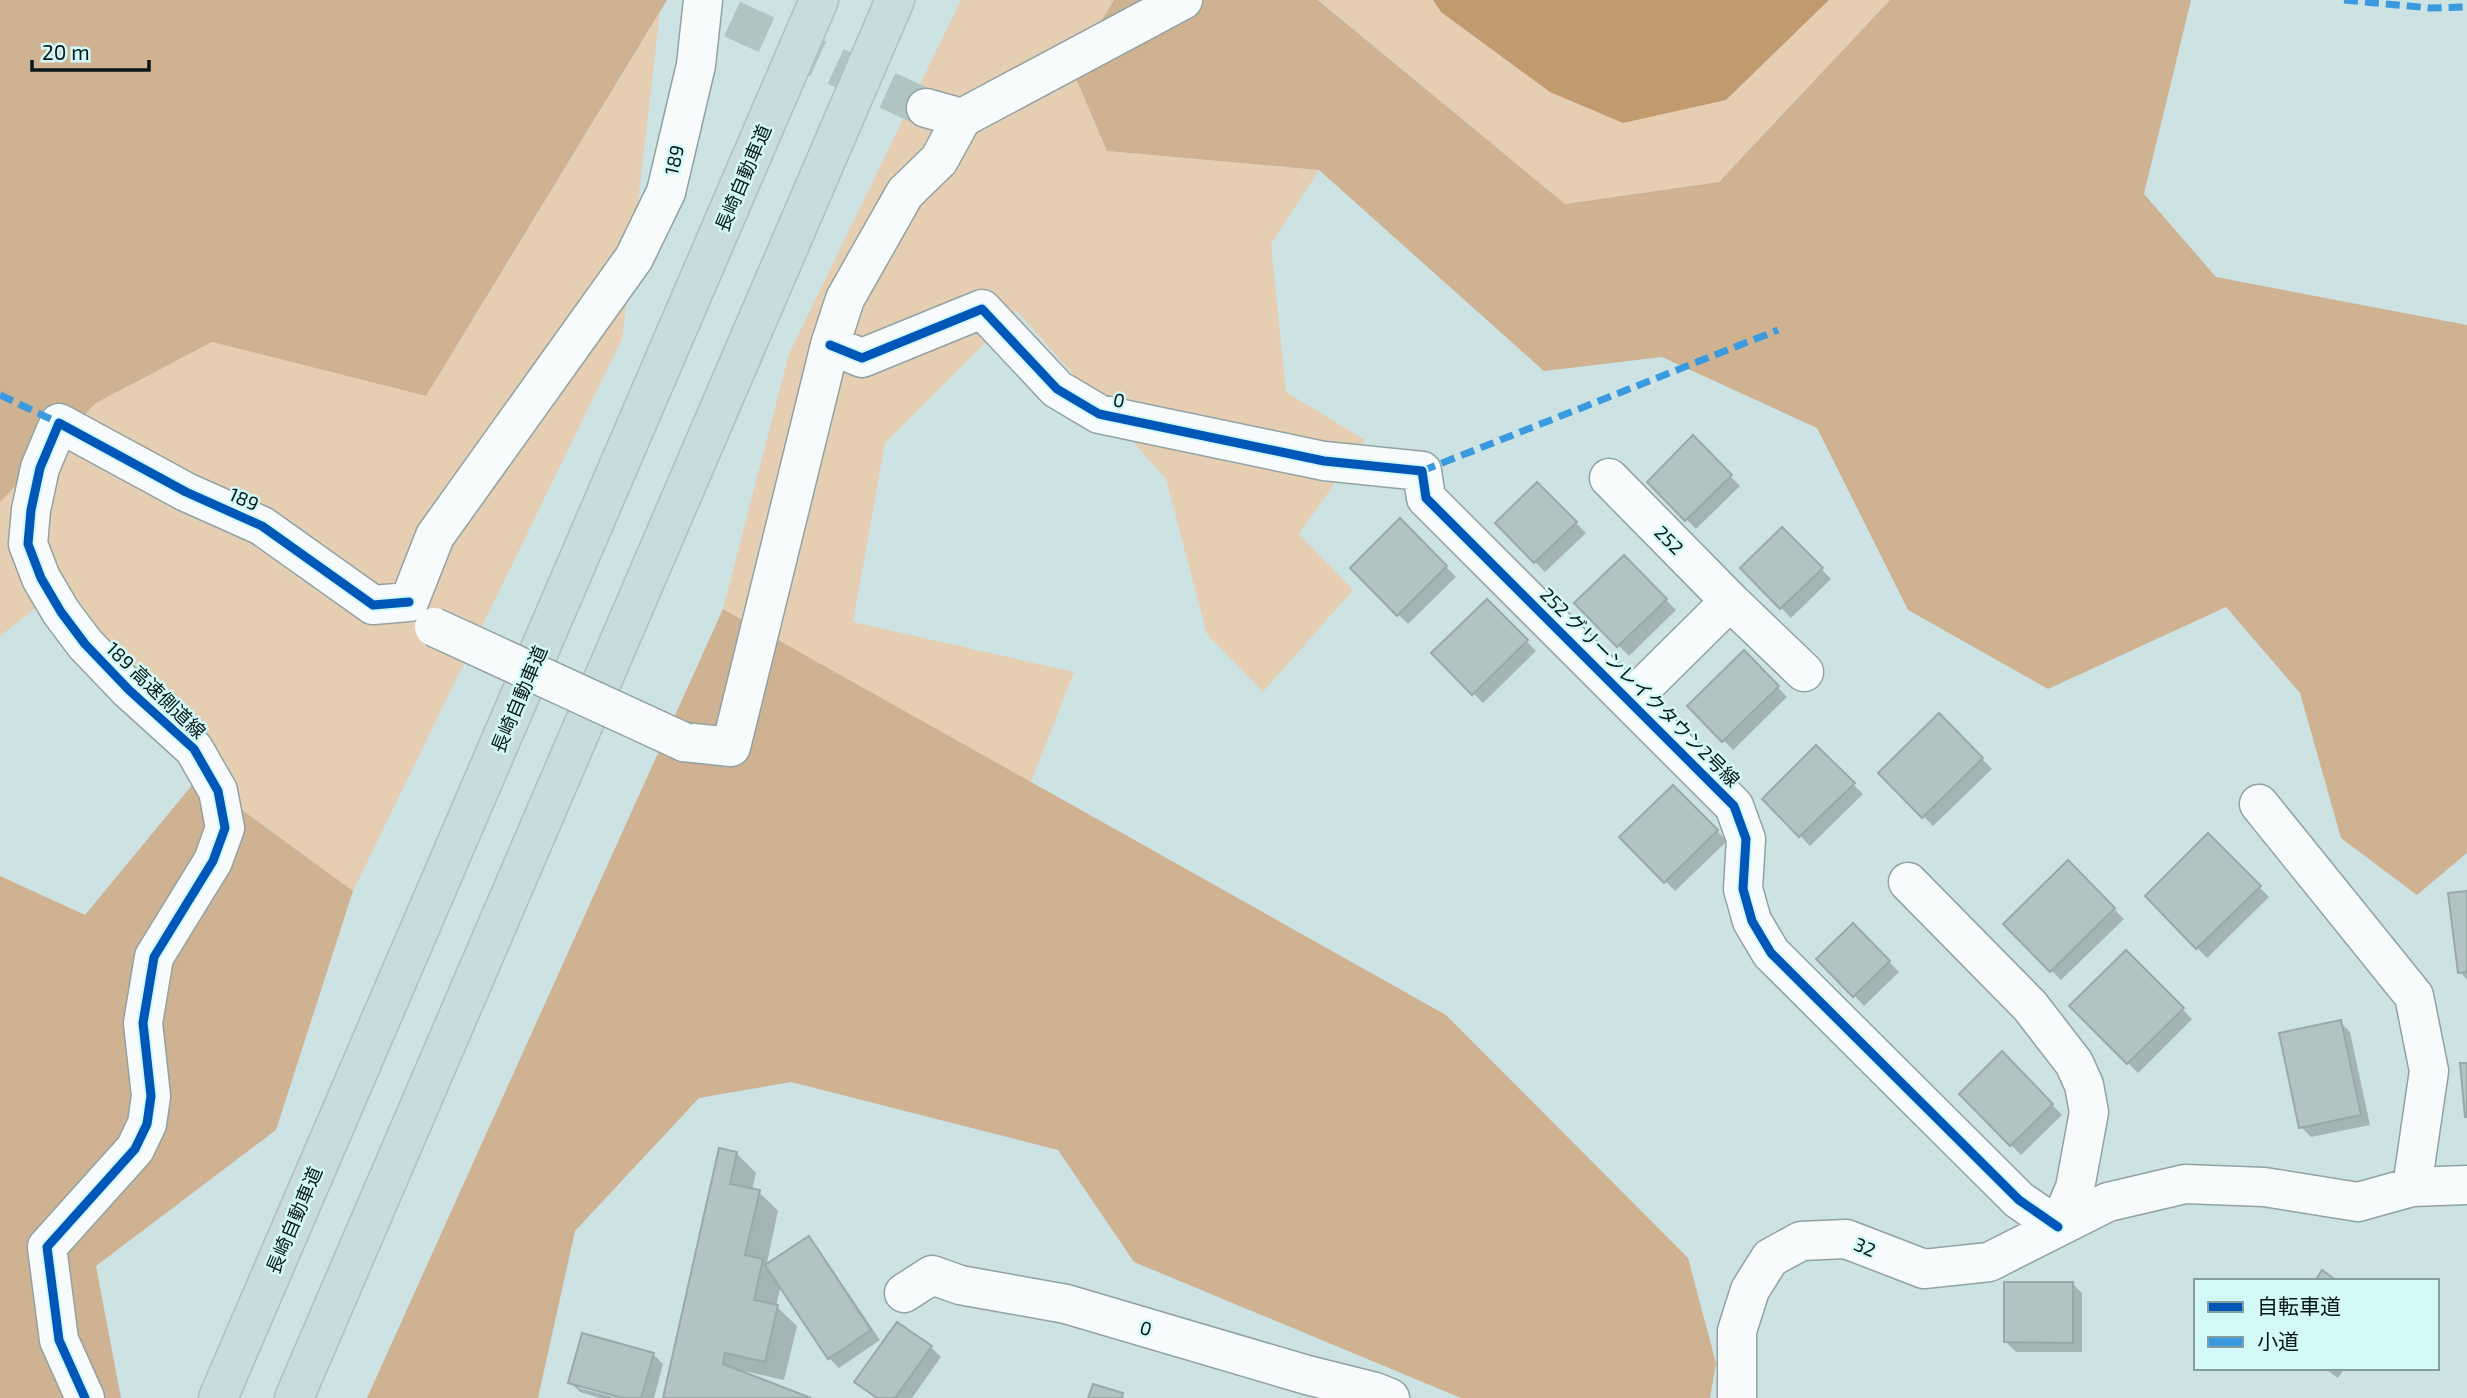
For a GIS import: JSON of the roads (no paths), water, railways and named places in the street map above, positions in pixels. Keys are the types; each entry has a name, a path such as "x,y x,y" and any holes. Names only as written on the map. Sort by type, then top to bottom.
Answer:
{"highway":[{"name":"長崎自動車道","path":"218,1398 820,0"},
{"path":"294,1398 895,0"}],"street":[{"path":"926,108 962,118 1183,0"},
{"name":"189","path":"421,615 435,536 634,258 666,192 696,65 714,6"},
{"name":"189","path":"59,424 186,492 262,526 373,605 421,615 684,742 731,747 830,345 845,299 905,193 939,160 962,118"},
{"name":"0","path":"830,345 863,358 982,309 1057,389 1099,414 1324,461 1422,471 1426,499"},
{"name":"189 高速側道線","path":"59,424 40,468 31,510 28,544 41,578 61,612 85,644 129,690 194,749 218,791 225,828 213,861 154,957 143,1023 151,1096 147,1124 135,1149 47,1247 59,1340 85,1398"},
{"name":"252","path":"1609,478 1804,672"},
{"name":"252 グリーンレイクタウン2号線","path":"1426,499 1734,806 1746,839 1743,889 1752,921 1771,953 2019,1200 2058,1227"},
{"path":"1629,701 1730,601"},
{"path":"2259,804 2414,996 2428,1071 2412,1187"},
{"path":"1908,882 2031,1006 2074,1063 2084,1085 2090,1112 2075,1188 2058,1227"},
{"name":"32","path":"1737,1398 1737,1331 1750,1290 1770,1258 1801,1241 1846,1239 1924,1269 1989,1262 2108,1202 2185,1184 2264,1187 2358,1202 2412,1187 2467,1185"},
{"name":"0","path":"904,1293 932,1275 960,1285 1066,1304 1390,1398"}],"tunnel":[{"path":"732,19 926,108"}]}
